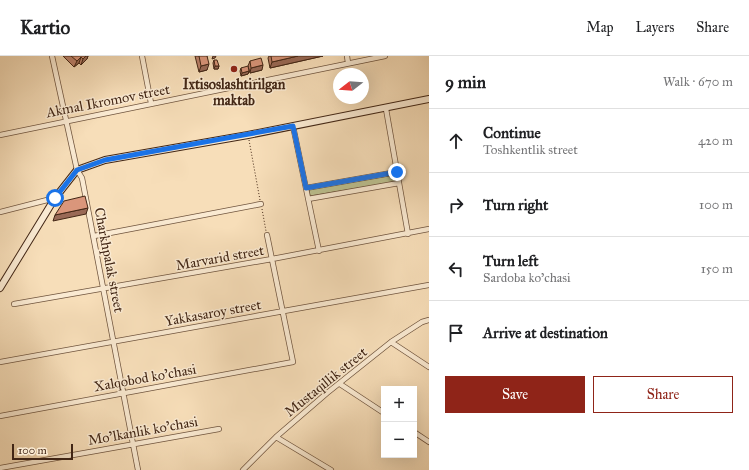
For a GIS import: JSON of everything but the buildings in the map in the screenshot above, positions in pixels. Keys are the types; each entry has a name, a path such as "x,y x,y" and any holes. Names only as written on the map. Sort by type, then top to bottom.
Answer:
{"main road":[{"path":"0,288 55,198 77,170 105,160 248,135 386,109 429,99"}],"street":[{"name":"Charkhpalak street","path":"52,56 77,170 82,178 138,470"},
{"path":"142,56 151,103"},
{"path":"347,56 348,63"},
{"name":"Akmal Ikromov street","path":"0,135 65,120 385,56"},
{"path":"386,109 408,234"},
{"path":"293,126 319,251"},
{"path":"306,188 397,172"},
{"path":"308,199 399,183"},
{"path":"0,212 55,198"},
{"path":"94,236 261,204"},
{"name":"Marvarid street","path":"14,304 104,290 272,260 429,229"},
{"path":"267,235 284,311"},
{"name":"Yakkasaroy street","path":"0,362 429,285"},
{"name":"Xalqobod ko'chasi","path":"0,416 293,362 284,311"},
{"name":"Mustaqillik street","path":"243,470 276,436 391,342 422,322 429,320"},
{"path":"391,342 429,367"},
{"path":"340,384 381,411"},
{"name":"Mo'lkanlik ko'chasi","path":"0,468 219,429"},
{"path":"417,434 429,442"},
{"path":"276,436 331,470"}],"path":[{"path":"248,135 267,235"}],"green space":[{"path":"394,175 395,182 310,196 309,189"}],"place":[{"name":"Ixtisoslashtirilgan maktab","path":"234,69"}],"route":[{"path":"55,198 64,184 77,170 90,164 293,126 306,188 397,172"}]}
